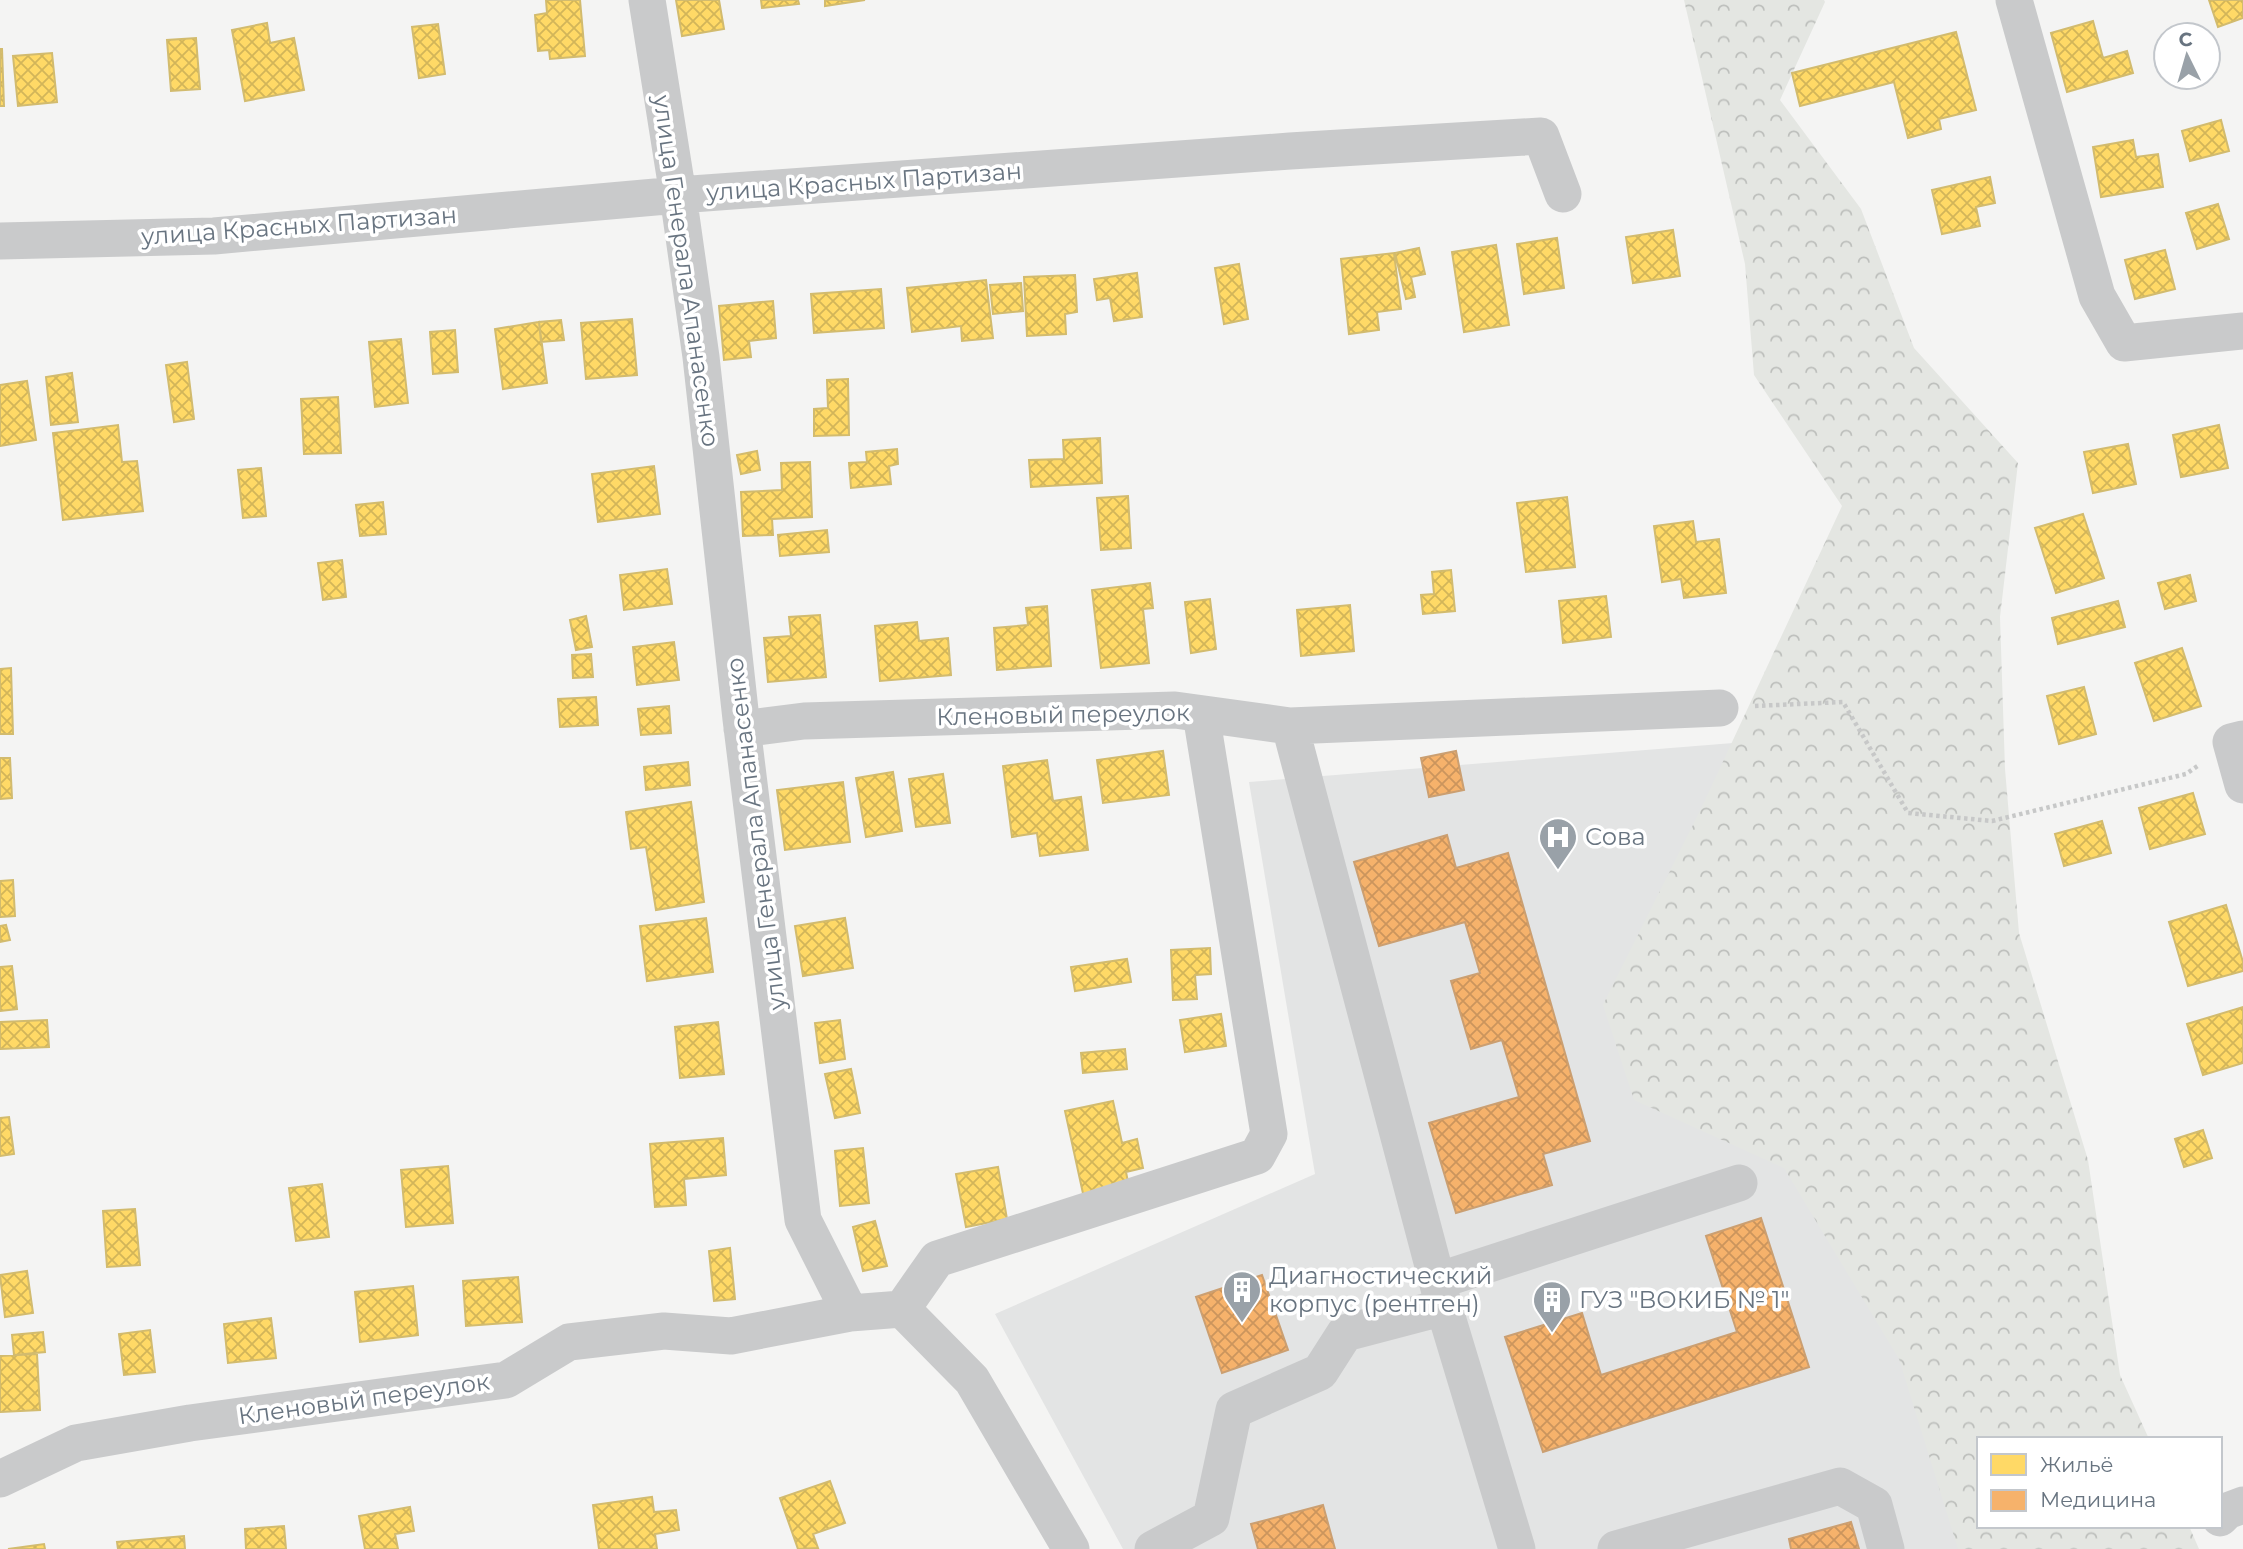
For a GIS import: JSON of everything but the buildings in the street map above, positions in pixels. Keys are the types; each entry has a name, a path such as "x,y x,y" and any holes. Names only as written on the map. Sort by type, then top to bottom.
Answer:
{"street":[{"name":"улица Генерала Апанасенко","path":"647,0 701,357 742,729 803,1220 850,1313"},
{"path":"2014,0 2096,296 2124,343 2243,331"},
{"name":"улица Красных Партизан","path":"0,240 214,236 678,195 1290,151 1541,136 1563,194"},
{"name":"Кленовый переулок","path":"742,729 818,720 1175,710 1290,726 1720,708"},
{"path":"902,1309 936,1259 1257,1156 1269,1134 1201,714"},
{"path":"1290,726 1441,1294 1517,1549"},
{"path":"2237,740 2243,785"},
{"path":"1153,1549 1211,1518 1234,1410 1320,1372 1345,1333 1441,1294 1739,1183"},
{"path":"850,1313 902,1309 972,1380 1071,1549"},
{"name":"Кленовый переулок","path":"0,1479 76,1443 190,1423 506,1380 569,1342 664,1331 731,1336 850,1313"},
{"path":"1616,1549 1839,1486 1874,1505 1886,1549"},
{"path":"2222,1516 2227,1511 2243,1505"},
{"path":"2214,1528 2219,1549"}],"path":[{"path":"1720,708 1843,702 1908,813 1992,821 2186,774 2237,740"}],"shaded area":[{"path":"1832,735 1979,1437 1977,1528 1986,1528 2063,1549 1123,1549 995,1314 1315,1174 1249,782"}],"green space":[{"path":"1684,0 1824,0 1780,100 1861,209 1914,348 2018,463 2000,617 2005,769 2019,933 2088,1160 2120,1375 2148,1437 1977,1437 1977,1528 2190,1528 2199,1549 1958,1549 1899,1359 1784,1168 1634,1100 1603,1005 1699,813 1842,506 1754,375 1745,264"}],"place":[{"name":"Сова","path":"1558,871"},
{"name":"Диагностический корпус (рентген)","path":"1242,1324"},
{"name":"ГУЗ \"ВОКИБ № 1\"","path":"1552,1334"}]}
